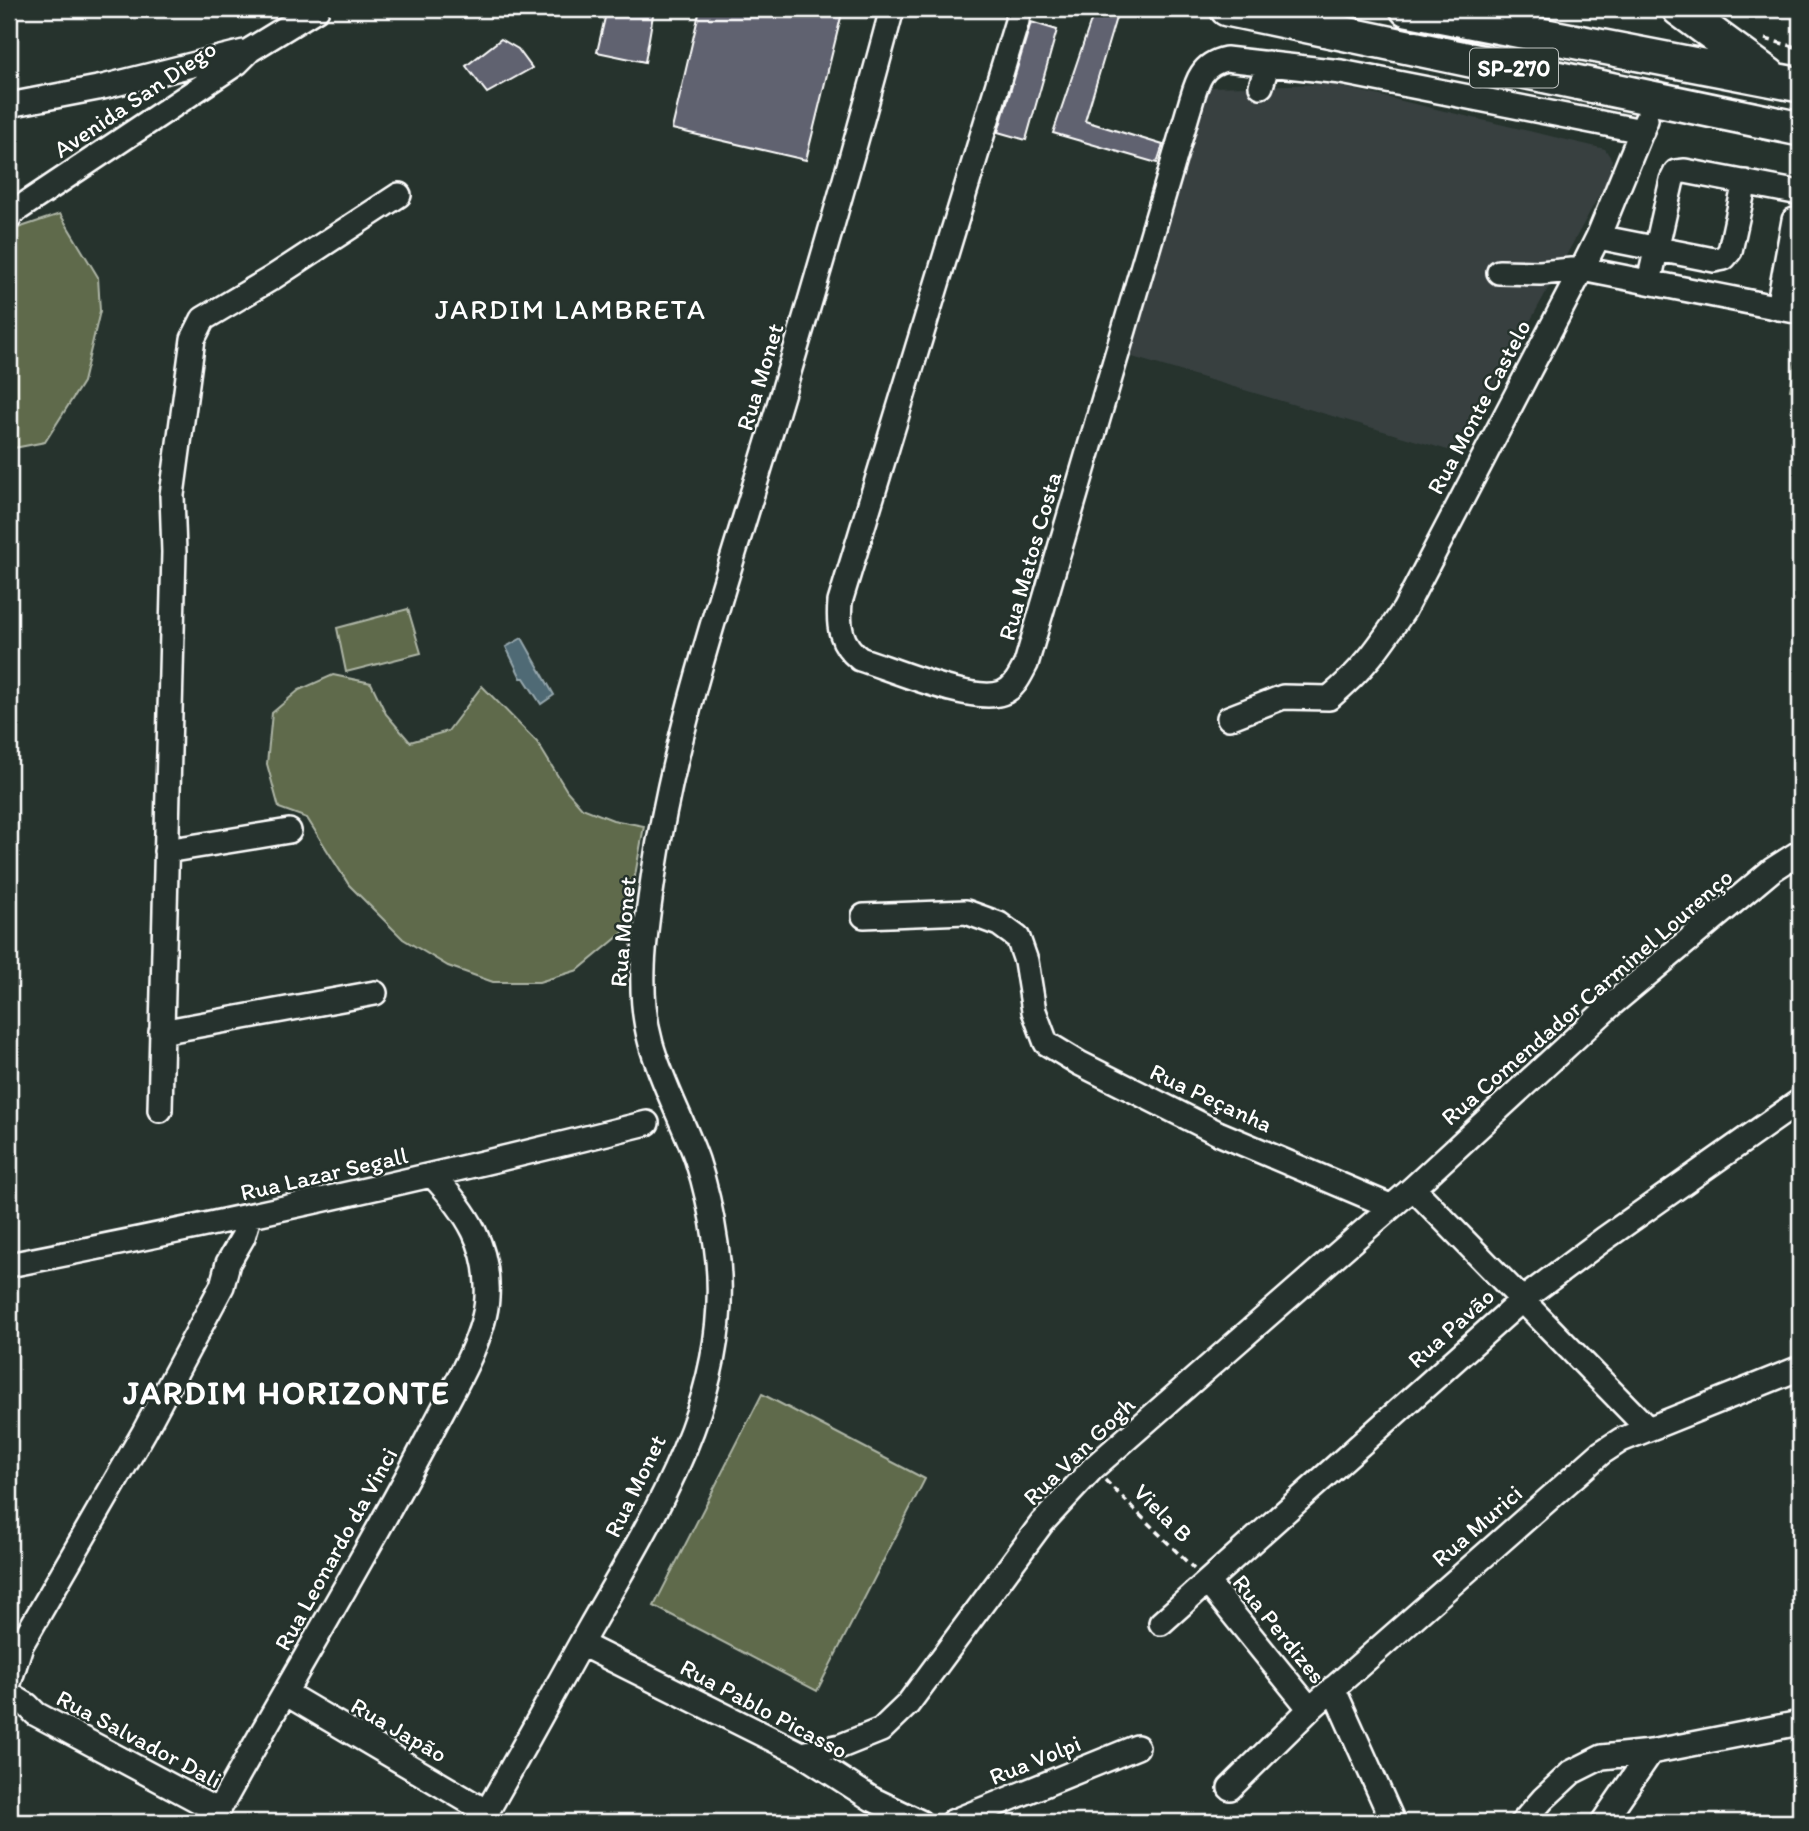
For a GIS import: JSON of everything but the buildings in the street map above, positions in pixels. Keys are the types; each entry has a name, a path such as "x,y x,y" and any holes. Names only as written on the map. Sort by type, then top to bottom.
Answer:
{"highway":[{"name":"SP-270","path":"1227,9 1800,129"},
{"name":"SP-270","path":"1406,9 1788,83"},
{"path":"1679,9 1788,83"}],"street":[{"path":"9,105 103,87 250,50 317,9"},
{"name":"Rua Monet","path":"484,1817 665,1494 711,1375 717,1341 720,1286 717,1248 708,1195 697,1160 651,1044 644,1007 643,970 647,922 671,774 686,713 794,355 892,9"},
{"name":"Rua Matos Costa","path":"1016,15 840,602 841,635 848,650 860,659 965,693 985,696 1004,692 1016,682 1026,664 1188,112 1201,75 1208,64 1226,59 1341,72 1644,125"},
{"name":"Avenida San Diego","path":"10,215 237,63 250,50"},
{"path":"1261,86 1268,63"},
{"path":"1625,91 1644,125 1684,105"},
{"name":"Rua Monte Castelo","path":"1228,718 1283,697 1328,698 1354,677 1373,656 1404,610 1582,269 1644,125"},
{"path":"1649,282 1676,172 1685,171 1800,193"},
{"path":"1598,237 1714,260 1724,258 1730,251 1745,182"},
{"path":"160,1110 174,552 172,495 187,373 197,327 203,318 272,278 399,195"},
{"path":"1499,272 1539,273 1582,269 1789,310 1794,220 1800,221"},
{"path":"166,851 289,831"},
{"name":"Rua Comendador Carminel Lourenço","path":"1413,1188 1621,996 1772,870 1800,852"},
{"name":"Rua Peçanha","path":"864,916 966,912 999,923 1018,938 1026,961 1034,1011 1046,1044 1217,1133 1390,1206"},
{"path":"161,1032 375,993"},
{"name":"Rua Pavão","path":"1161,1623 1522,1300 1604,1238 1800,1101"},
{"name":"Rua Lazar Segall","path":"9,1265 211,1225 475,1167 647,1123"},
{"path":"465,1213 468,1189 475,1167"},
{"name":"Rua Leonardo da Vinci","path":"215,1817 385,1520 469,1358 482,1325 488,1300 487,1272 479,1237 465,1213 433,1176"},
{"path":"1413,1188 1648,1429"},
{"name":"Rua Van Gogh","path":"802,1754 841,1746 881,1730 908,1704 1042,1523 1093,1468 1413,1188"},
{"path":"9,1683 15,1651 144,1432 222,1286 228,1263 243,1237 248,1217"},
{"path":"211,1225 228,1263"},
{"name":"Rua Murici","path":"1230,1788 1333,1688 1586,1465 1622,1440 1800,1368"},
{"name":"Rua Perdizes","path":"1208,1583 1310,1709"},
{"name":"Rua Pablo Picasso","path":"581,1644 802,1754 872,1799 920,1822"},
{"name":"Rua Perdizes","path":"1333,1688 1393,1822"},
{"name":"Rua Japão","path":"285,1693 484,1817"},
{"name":"Rua Salvador Dali","path":"9,1694 36,1714 215,1817"},
{"name":"Rua Salvador Dali","path":"9,1710 36,1714"},
{"path":"1523,1822 1572,1772 1602,1757 1651,1752 1800,1723"},
{"name":"Rua Volpi","path":"952,1822 1137,1747"},
{"path":"1603,1822 1651,1752"}],"path":[{"name":"Viela B","path":"1093,1468 1208,1583"}],"shaded area":[{"path":"1330,84 1605,149 1612,160 1609,177 1458,453 1129,356 1209,87"}],"green space":[{"path":"60,214 98,277 100,311 83,382 45,442 9,449 9,231"},
{"path":"1800,344 1800,392 1790,390"},
{"path":"408,609 421,653 346,672 337,628"},
{"path":"333,675 371,683 386,714 410,742 448,731 482,686 537,742 567,791 582,808 613,820 644,826 625,931 578,970 539,982 493,982 448,966 403,939 349,885 307,818 279,808 267,764 272,713 299,690"},
{"path":"762,1394 925,1479 817,1691 654,1606"}],"water":[{"path":"522,638 554,695 541,704 524,678 521,678 506,647"}],"district":[{"name":"JARDIM LAMBRETA","path":"571,309"},
{"name":"JARDIM HORIZONTE","path":"287,1393"}]}
